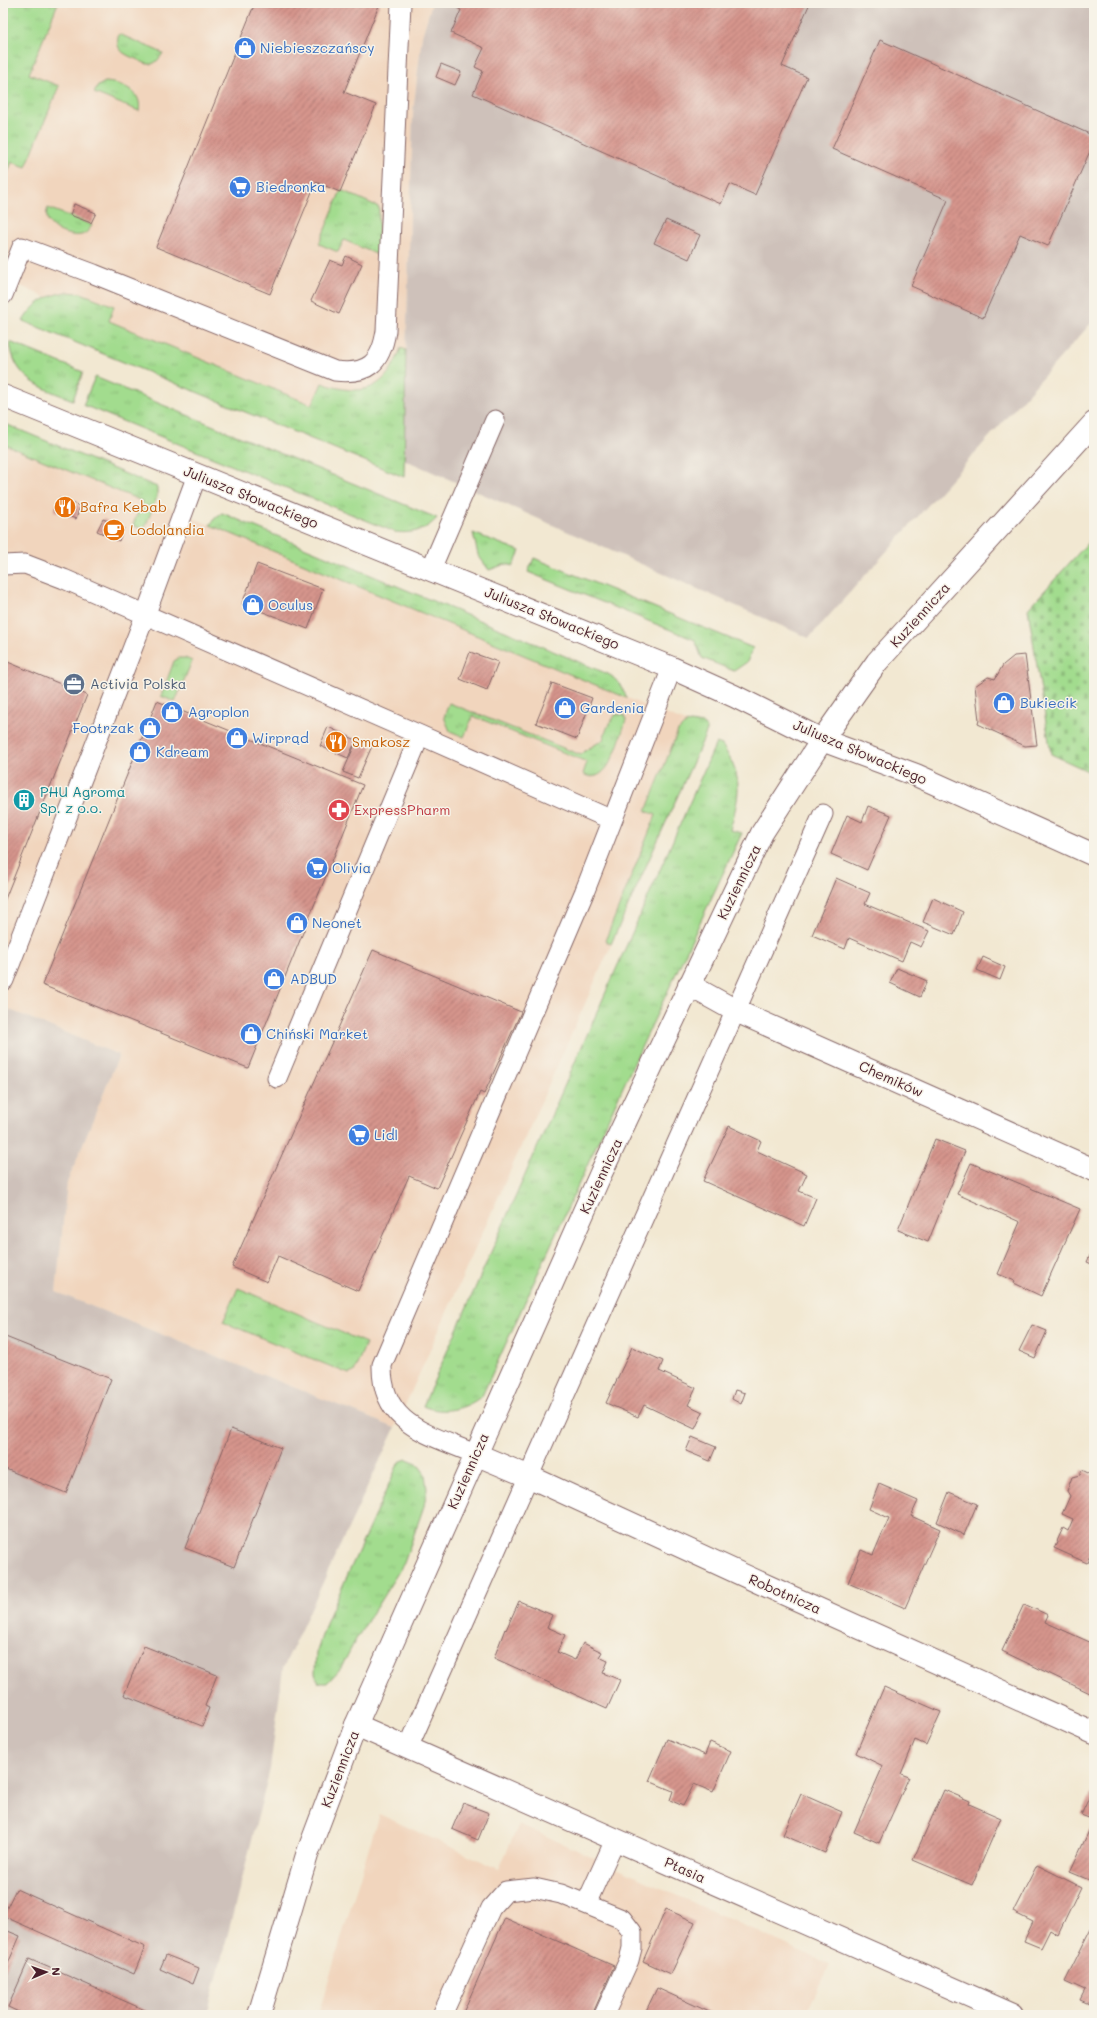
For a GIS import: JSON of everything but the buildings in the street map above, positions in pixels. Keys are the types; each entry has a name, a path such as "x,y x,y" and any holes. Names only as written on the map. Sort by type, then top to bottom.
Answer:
{"street":[{"name":"Juliusza Słowackiego","path":"3,396 672,668 734,696 822,740 916,775 1094,855"},
{"name":"Kuziennicza","path":"259,2015 307,1855 356,1725 605,1166 689,985 762,833 822,740 877,662 1094,424"},
{"name":"Chemików","path":"689,985 736,1011 1094,1170"},
{"name":"Robotnicza","path":"476,1454 530,1477 774,1590 1094,1733"},
{"name":"Ptasia","path":"356,1725 1013,2015"}],"lane":[{"path":"3,295 22,247 112,281 335,371 350,373 365,369 376,361 381,352 386,331 401,3"},
{"path":"431,569 495,420"},
{"path":"3,979 4,980 146,616 197,476"},
{"path":"3,565 25,564 64,579 612,820"},
{"path":"476,1454 409,1425 394,1411 382,1380 382,1365 554,966 672,668"},
{"path":"277,1078 420,735"},
{"path":"408,1748 530,1477 823,814"},
{"path":"586,1904 615,1840"},
{"path":"442,2015 491,1908 506,1891 534,1888 561,1894 622,1919 632,1932 632,1948 629,1960 604,2015"}],"shaded area":[{"path":"3,3 432,3 422,36 413,113 403,459 3,278"},
{"path":"432,3 1094,3 1094,320 809,638 403,459 413,113 422,36"},
{"path":"3,436 210,525 707,731 395,1428 56,1292 67,1183 119,1055 3,1007"},
{"path":"3,1007 119,1055 67,1183 56,1292 395,1428 283,1668 270,1769 207,2015 3,2015"},
{"path":"379,1814 499,1869 519,1824 829,1964 806,2015 318,2015"}],"green space":[{"path":"3,3 58,3 29,74 59,86 26,167 12,162 3,184"},
{"path":"119,34 163,53 154,63 144,63 127,55 121,50 118,44"},
{"path":"105,82 118,84 130,89 138,98 139,111 94,93 98,86"},
{"path":"341,190 379,207 378,255 344,240 338,252 319,244"},
{"path":"48,208 92,225 87,232 81,235 62,232 51,225 48,220"},
{"path":"66,292 81,293 114,306 109,321 312,405 322,383 337,388 350,390 361,390 371,387 388,373 401,348 406,350 404,477 23,321 31,310 41,301 53,295"},
{"path":"10,342 83,372 73,400 31,381 17,365"},
{"path":"95,377 437,518 428,526 418,531 395,532 83,405"},
{"path":"3,423 157,487 157,497 144,530 133,525 142,501 3,444"},
{"path":"222,513 608,674 619,684 627,698 210,525 216,517"},
{"path":"473,533 520,551 513,566 506,564 489,570 478,555"},
{"path":"1094,536 1094,774 1051,754 1028,609"},
{"path":"534,558 753,648 747,662 734,671 702,658 695,640 528,572"},
{"path":"179,658 185,658 192,661 175,702 161,696 174,661"},
{"path":"449,703 581,755 586,750 603,740 607,728 616,714 624,715 626,720 617,749 612,759 600,774 592,777 583,774 587,762 473,716 464,737 450,731 444,717"},
{"path":"690,722 703,724 707,728 707,731 611,944 605,941 656,815 646,811 678,731"},
{"path":"716,743 722,745 734,767 737,777 738,795 730,830 742,833 633,1065 482,1396 476,1401 454,1409 438,1410 423,1406"},
{"path":"238,1288 366,1343 354,1372 349,1374 223,1322"},
{"path":"407,1459 417,1463 425,1474 427,1489 424,1506 404,1563 355,1641 341,1668 327,1683 319,1683 315,1673 316,1653 328,1618 399,1462"}],"place":[{"name":"Niebieszczańscy","path":"245,48"},
{"name":"Biedronka","path":"240,187"},
{"name":"Bafra Kebab","path":"65,507"},
{"name":"Lodolandia","path":"114,530"},
{"name":"Oculus","path":"253,605"},
{"name":"Activia Polska","path":"74,684"},
{"name":"Bukiecik","path":"1004,703"},
{"name":"Gardenia","path":"565,708"},
{"name":"Agroplon","path":"172,712"},
{"name":"Footrzak","path":"150,728"},
{"name":"Wirprąd","path":"237,738"},
{"name":"Smakosz","path":"336,742"},
{"name":"Kdream","path":"140,752"},
{"name":"PHU Agroma Sp. z o.o.","path":"24,800"},
{"name":"ExpressPharm","path":"339,810"},
{"name":"Olivia","path":"317,868"},
{"name":"Neonet","path":"297,923"},
{"name":"ADBUD","path":"274,979"},
{"name":"Chiński Market","path":"251,1034"},
{"name":"Lidl","path":"359,1135"}]}
